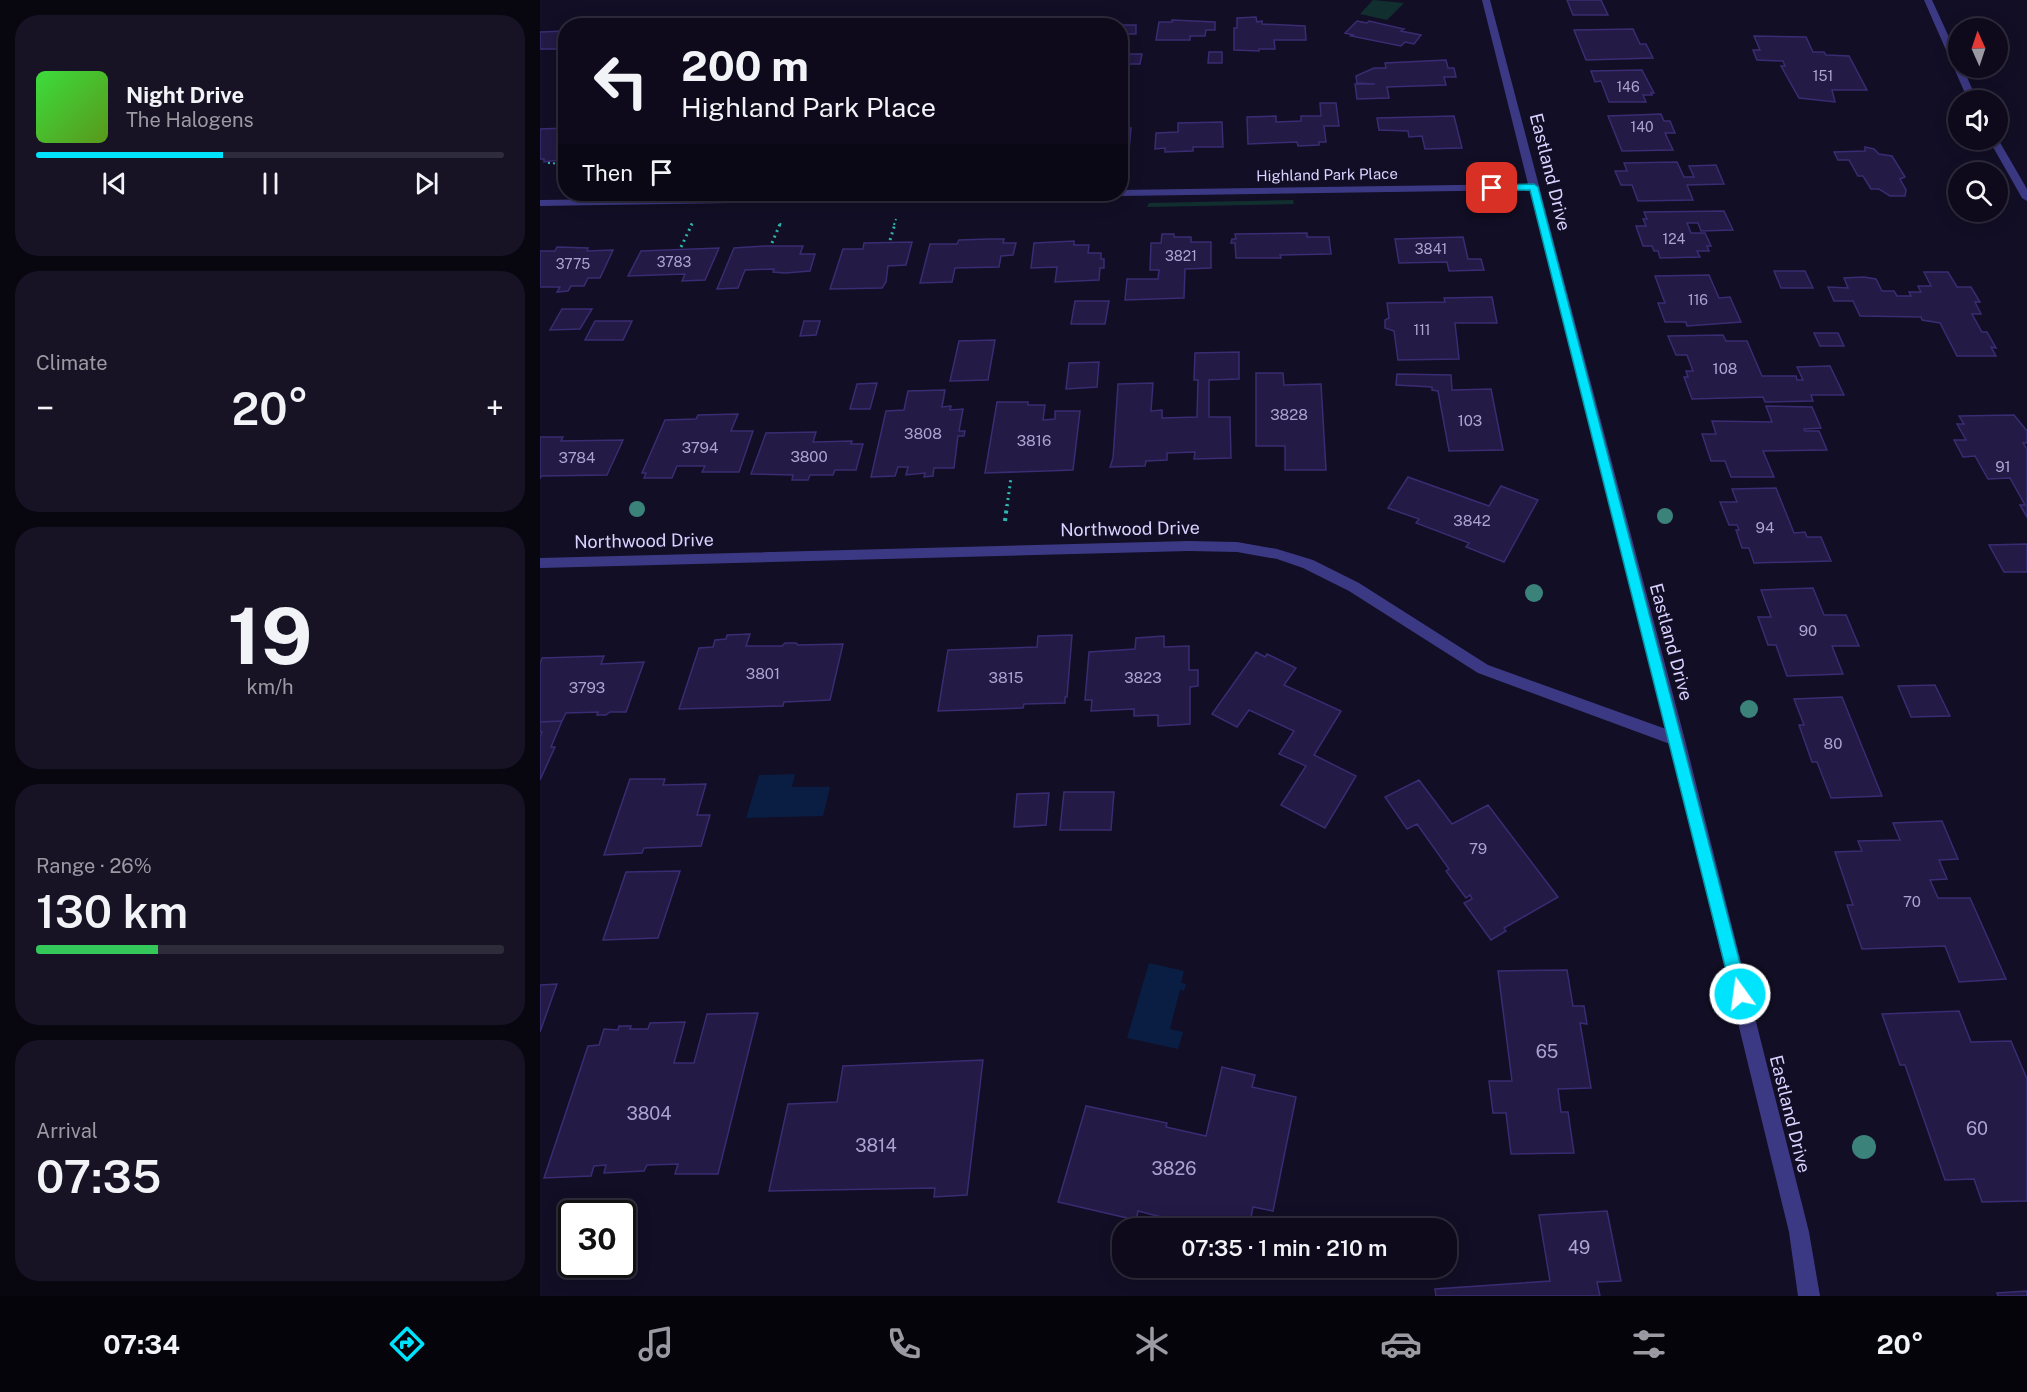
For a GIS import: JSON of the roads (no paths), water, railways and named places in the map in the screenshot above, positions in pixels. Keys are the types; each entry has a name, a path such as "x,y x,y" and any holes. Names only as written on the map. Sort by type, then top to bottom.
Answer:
{"street":[{"name":"Eastland Drive","path":"1486,0 1677,740 1799,1232 1809,1296"},
{"path":"1928,0 1968,90"},
{"path":"2000,150 2027,198"},
{"name":"Highland Park Place","path":"1128,193 1534,187"},
{"path":"540,203 666,201"},
{"name":"Northwood Drive","path":"540,563 1189,546 1237,547 1277,554 1308,564 1354,587 1483,669 1677,740"}],"water":[{"path":"795,774 792,787 830,787 823,816 746,818 759,775"},
{"path":"1149,963 1184,971 1181,983 1186,984 1184,991 1180,990 1170,1029 1183,1032 1178,1049 1127,1038"}]}
